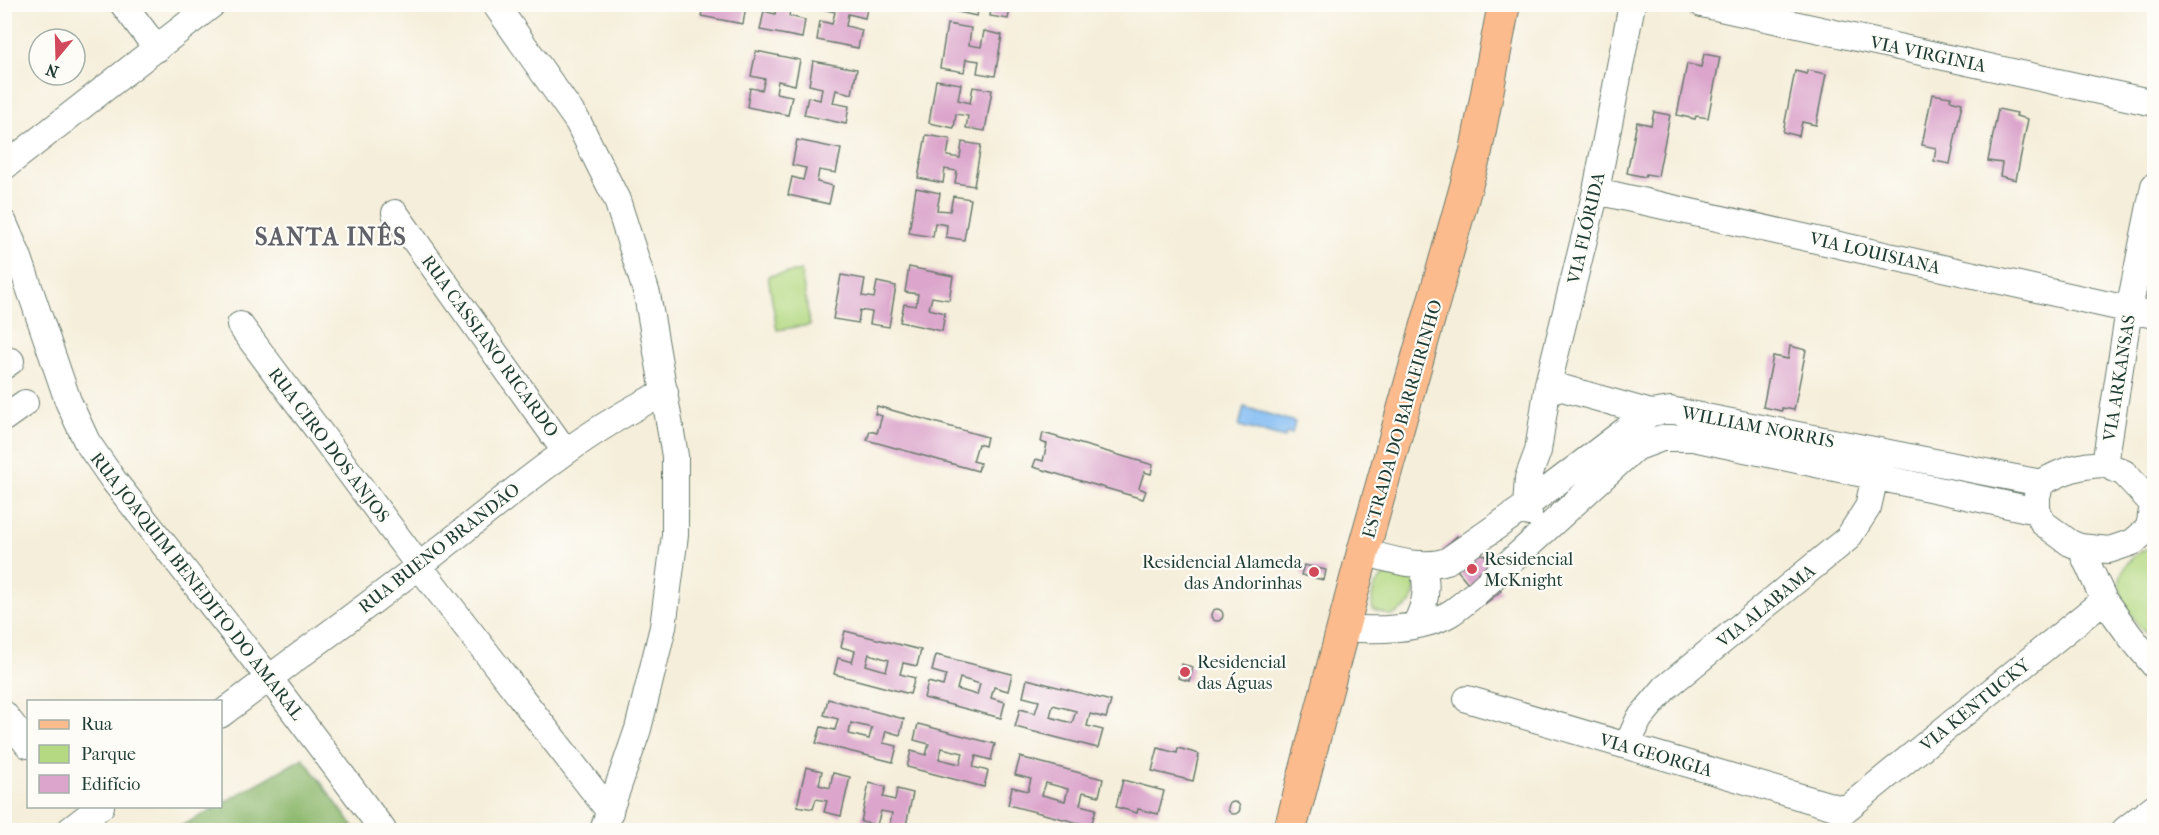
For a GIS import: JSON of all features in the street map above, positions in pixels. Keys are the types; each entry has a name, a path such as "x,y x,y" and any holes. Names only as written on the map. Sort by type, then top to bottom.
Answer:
{"main road":[{"name":"ESTRADA DO BARREIRINHO","path":"1290,831 1363,552 1476,151 1504,4"}],"street":[{"path":"123,4 157,49"},
{"path":"4,167 213,4"},
{"path":"495,4 578,122 617,200 647,294 675,456 675,535 663,627 638,729 607,821"},
{"name":"VIA FLÓRIDA","path":"1526,506 1528,478 1538,451 1548,384 1596,191 1632,4"},
{"name":"VIA VIRGINIA","path":"1702,4 2154,103"},
{"name":"VIA ARKANSAS","path":"2105,464 2129,310 2154,186"},
{"name":"VIA LOUISIANA","path":"1596,191 2154,315"},
{"name":"RUA CASSIANO RICARDO","path":"395,213 565,451"},
{"name":"RUA JOAQUIM BENEDITO DO AMARAL","path":"4,223 19,258 68,401 87,442 114,481 269,678 383,831"},
{"name":"RUA CIRO DOS ANJOS","path":"240,325 607,821"},
{"name":"WILLIAM NORRIS","path":"1548,384 1651,413 1670,410 1878,464 2037,511"},
{"name":"RUA BUENO BRANDÃO","path":"222,713 419,566 565,451 630,409 665,392"},
{"path":"4,418 25,403"},
{"path":"1415,626 1426,599 1426,578 1435,563 1526,506 1651,413"},
{"name":"WILLIAM NORRIS","path":"1343,628 1363,630 1415,626 1448,615 1475,594 1635,448 1662,438 1693,438 1878,464 2041,483"},
{"path":"1538,451 1556,482 1573,504"},
{"name":"VIA ALABAMA","path":"1627,746 1639,719 1665,688 1848,538 1868,507 1878,464"},
{"path":"2105,464 2124,473 2153,517 2133,542 2109,550 2080,547 2070,543 2043,523 2037,511 2037,496 2041,483 2055,475 2081,465 2105,464"},
{"path":"1526,506 1540,534"},
{"path":"2080,547 2104,600 2154,665"},
{"path":"2104,600 2109,550"},
{"path":"1363,552 1400,562 1435,563"},
{"name":"VIA KENTUCKY","path":"1849,820 2104,600"},
{"name":"VIA GEORGIA","path":"1467,699 1627,746 1849,820"},
{"path":"4,714 27,744"},
{"path":"2125,831 2154,807"}],"green space":[{"path":"801,271 810,325 777,330 768,276"},
{"path":"2154,547 2154,644 2132,617 2121,597 2119,586 2121,575 2130,560 2139,552"},
{"path":"1398,571 1408,573 1417,581 1411,604 1392,616 1373,610 1372,595 1376,584 1385,576"},
{"path":"303,758 356,830 174,830 215,808 222,808 222,803"}],"water":[{"path":"1244,407 1295,422 1292,434 1286,433 1285,438 1239,426"}],"building":[{"path":"704,4 746,6 743,24 701,16"},
{"path":"777,4 791,4 789,16 805,20 802,38 760,30 764,11 775,14"},
{"path":"822,4 868,4 865,18 848,14 846,26 862,30 858,48 817,40 820,21 832,24 835,12 821,9"},
{"path":"954,4 979,4 977,16 953,11"},
{"path":"992,4 1011,4 1008,19 990,16"},
{"path":"947,24 971,28 969,45 981,47 984,31 1002,35 995,76 977,73 979,61 966,59 964,72 940,68"},
{"path":"756,51 800,60 795,85 778,81 776,93 792,96 788,115 747,107 750,88 762,90 765,79 751,76"},
{"path":"1704,54 1720,57 1708,118 1696,116 1695,119 1677,115 1687,64 1701,67"},
{"path":"813,61 857,69 852,94 836,90 833,103 849,106 846,124 804,115 808,97 820,100 822,88 809,85"},
{"path":"1807,70 1826,74 1816,125 1802,122 1799,136 1783,132 1795,71 1807,74"},
{"path":"936,80 961,84 958,100 970,103 973,87 992,90 985,131 966,128 968,116 956,114 954,128 929,123"},
{"path":"1932,94 1951,97 1950,100 1962,103 1950,164 1934,161 1936,148 1922,145"},
{"path":"1998,109 2017,113 2016,116 2028,119 2016,180 2000,176 2002,163 1988,161"},
{"path":"1654,112 1670,115 1658,176 1646,174 1645,177 1627,173 1637,122 1651,125"},
{"path":"926,135 950,139 947,156 960,158 962,142 981,145 974,186 955,183 957,171 945,169 943,183 918,178"},
{"path":"797,140 841,149 836,173 819,170 817,182 833,186 829,204 788,195 792,177 803,180 806,168 792,165"},
{"path":"916,188 940,193 937,210 950,211 953,196 971,199 964,240 946,237 947,225 935,223 933,237 909,233"},
{"path":"909,267 953,276 949,300 932,297 929,309 945,313 942,331 900,322 904,304 916,306 918,294 905,292"},
{"path":"841,275 865,279 862,296 874,298 877,282 896,286 889,327 870,324 872,312 860,310 858,323 833,319"},
{"path":"1790,346 1806,350 1794,410 1782,408 1782,411 1763,407 1773,356 1788,359"},
{"path":"877,406 987,437 985,446 978,444 973,461 980,463 978,471 867,440 870,431 877,433 882,416 875,414"},
{"path":"1043,433 1153,465 1151,474 1144,472 1139,488 1146,491 1143,499 1033,467 1036,459 1043,461 1047,444 1041,442"},
{"path":"1457,536 1474,557 1481,554 1488,559 1489,564 1484,570 1501,591 1485,604 1441,550"},
{"name":"Residencial Alameda das Andorinhas","path":"1304,565 1326,570 1324,580 1301,575"},
{"path":"1219,609 1222,610 1222,620 1215,621 1212,620 1211,613 1212,610"},
{"path":"845,631 921,650 917,666 903,663 900,674 915,678 910,694 834,674 838,658 852,662 855,651 841,647","holes":["869,654 889,660 886,671 866,665"]},
{"path":"936,655 1012,674 1008,691 994,687 991,698 1005,702 1001,718 924,698 928,682 943,686 946,675 932,671","holes":["960,678 980,684 977,695 957,689"]},
{"name":"Residencial das Águas","path":"1181,664 1193,667 1189,681 1178,678"},
{"path":"1027,679 1111,701 1106,718 1090,714 1087,726 1103,730 1098,748 1015,727 1020,709 1035,713 1039,701 1023,697","holes":["1053,705 1076,711 1072,723 1050,717"]},
{"path":"828,699 904,719 900,735 886,731 883,743 897,746 893,762 816,743 821,727 835,730 838,719 824,715","holes":["851,723 872,728 869,739 849,734"]},
{"path":"918,724 995,744 991,760 976,756 973,767 988,771 984,787 907,767 911,751 926,755 929,744 914,740","holes":["942,748 963,753 960,764 939,759"]},
{"path":"1158,748 1177,753 1178,748 1199,754 1193,781 1152,771"},
{"path":"1020,757 1103,779 1099,796 1083,792 1080,805 1096,809 1091,826 1008,805 1012,787 1028,791 1031,779 1015,775","holes":["1046,783 1068,789 1065,801 1042,795"]},
{"path":"806,767 822,771 819,785 830,788 833,773 850,777 841,816 824,812 827,801 816,799 813,809 797,806"},
{"path":"1123,780 1164,791 1158,814 1138,809 1137,813 1116,807"},
{"path":"869,783 886,787 883,797 895,800 897,789 913,793 905,830 889,828 892,813 881,811 877,825 861,822"},
{"path":"1236,802 1239,803 1239,813 1232,814 1229,813 1228,806 1229,803"}],"place":[{"name":"Residencial McKnight","path":"1472,569"},
{"name":"Residencial Alameda das Andorinhas","path":"1314,572"},
{"name":"Residencial das Águas","path":"1185,672"}],"district":[{"name":"SANTA INÊS","path":"331,237"}]}
